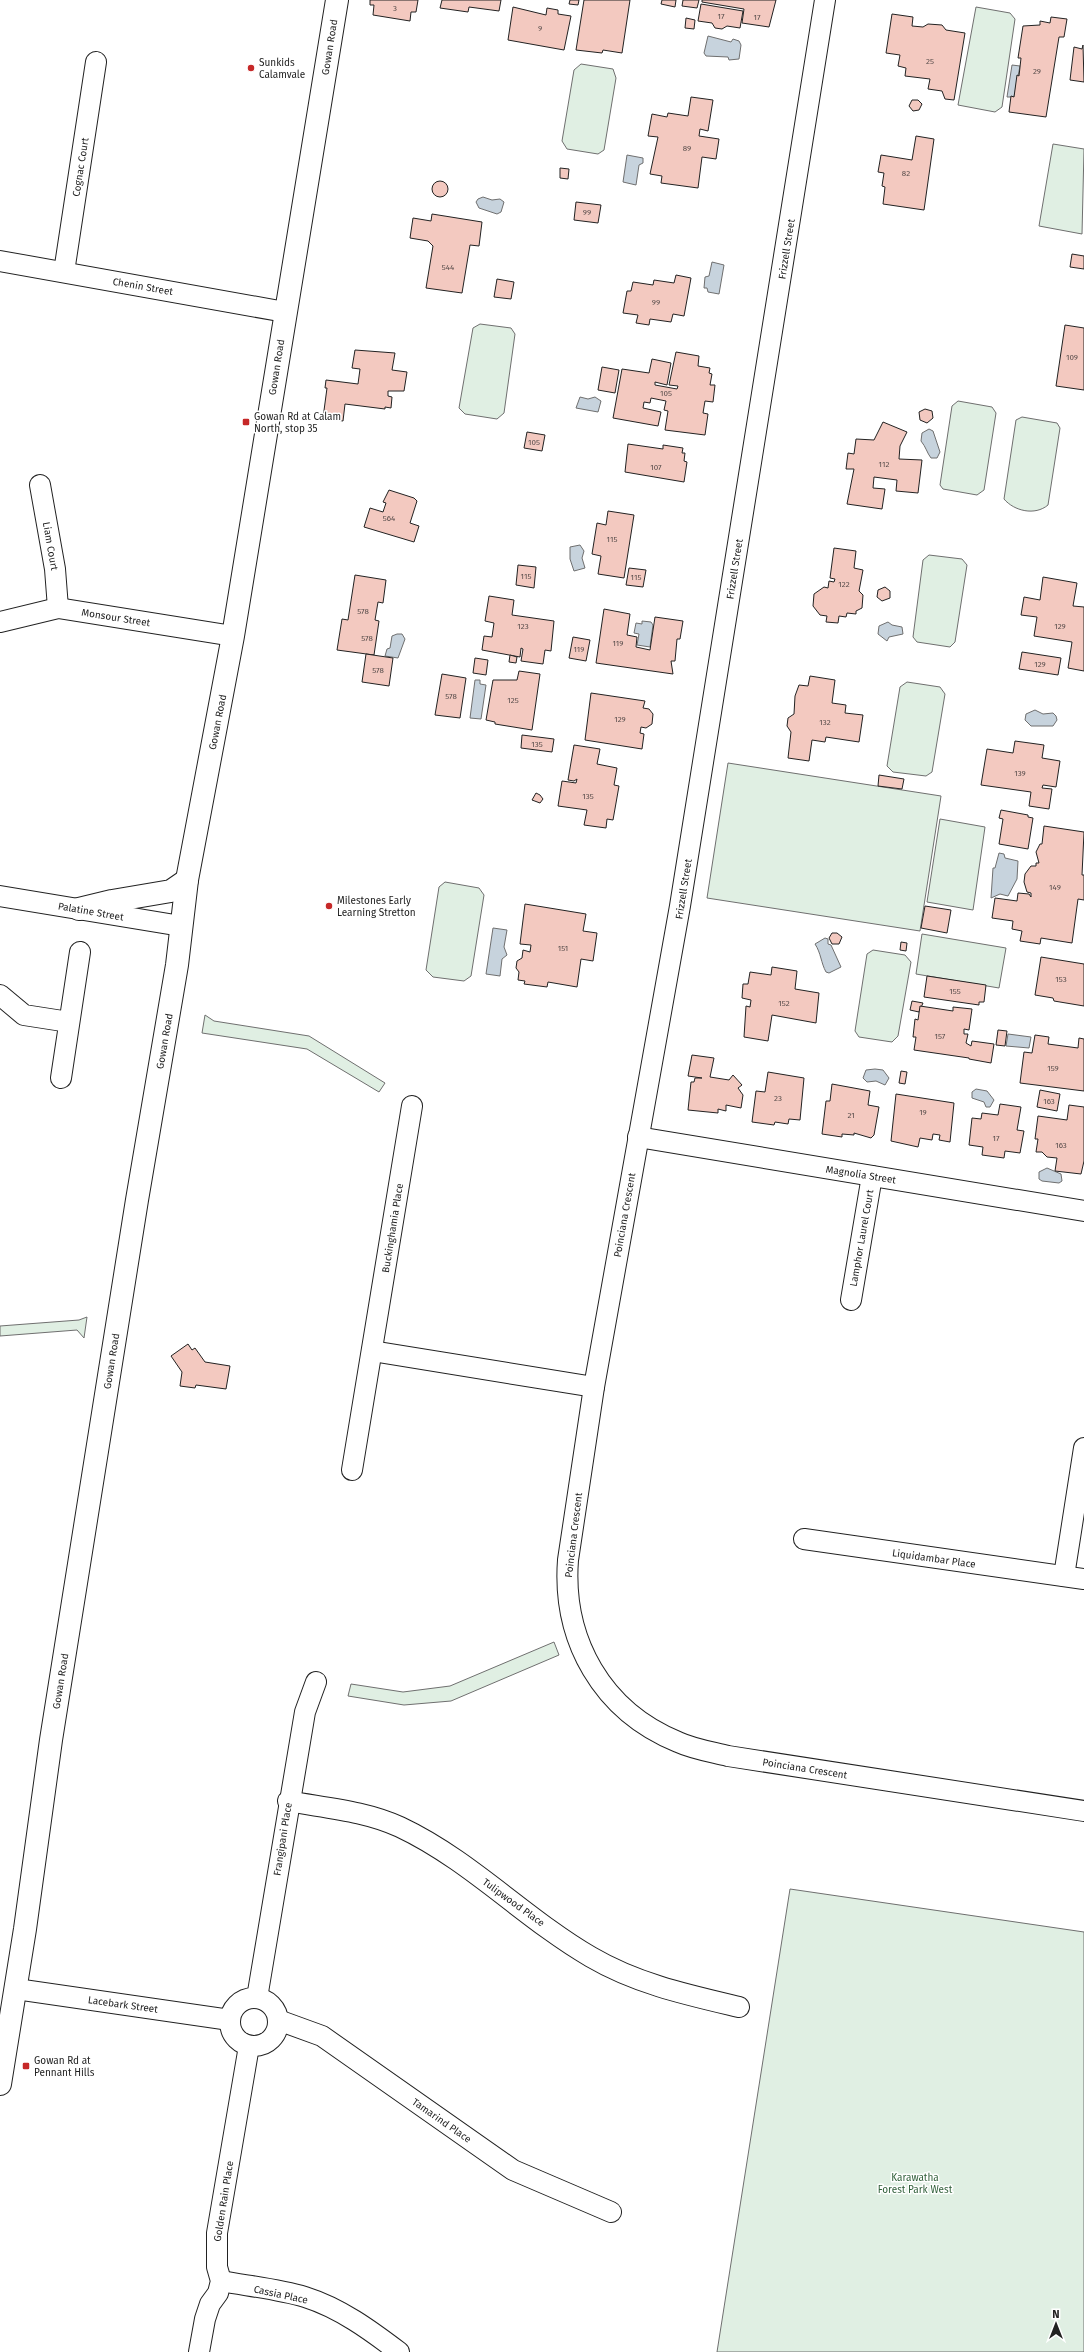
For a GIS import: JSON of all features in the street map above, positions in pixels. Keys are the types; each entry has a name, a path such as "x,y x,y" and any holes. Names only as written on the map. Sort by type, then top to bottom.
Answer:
{"main road":[{"name":"Gowan Road","path":"0,2084 16,1989 51,1740 181,926 187,880 233,636 337,0"},
{"path":"79,909 171,891 187,880"}],"street":[{"name":"Frizzell Street","path":"638,1137 682,898 825,0"},
{"name":"Cognac Court","path":"64,272 96,62"},
{"name":"Chenin Street","path":"0,262 64,272 285,312"},
{"name":"Liam Court","path":"40,485 55,569 58,608"},
{"name":"Monsour Street","path":"0,622 58,608 233,636"},
{"name":"Palatine Street","path":"0,896 181,926"},
{"path":"61,1078 80,952"},
{"path":"0,995 24,1014 69,1022"},
{"name":"Buckinghamia Place","path":"352,1470 412,1106"},
{"name":"Magnolia Street","path":"638,1137 1084,1211"},
{"name":"Poinciana Crescent","path":"638,1137 594,1387 566,1584 570,1615 577,1639 591,1669 614,1699 645,1725 678,1743 728,1756 1084,1811"},
{"name":"Lamphor Laurel Court","path":"851,1300 872,1176"},
{"path":"372,1351 594,1387"},
{"path":"1064,1576 1084,1448"},
{"name":"Liquidambar Place","path":"804,1540 1084,1579"},
{"name":"Frangipani Place","path":"257,1998 288,1802 305,1712 316,1682"},
{"name":"Tulipwood Place","path":"288,1802 366,1815 399,1827 428,1842 463,1865 506,1898 591,1957 633,1977 674,1992 739,2006"},
{"name":"Lacebark Street","path":"16,1989 230,2020"},
{"path":"249,1998 257,1998 272,2005 278,2020 277,2029 266,2043 249,2046 237,2039 232,2034 230,2020 236,2006 249,1998"},
{"name":"Tamarind Place","path":"278,2020 322,2036 513,2170 611,2212"},
{"name":"Golden Rain Place","path":"221,2281 216,2252 217,2233 249,2046"},
{"path":"199,2352 205,2319 210,2304 218,2293 221,2281"},
{"name":"Cassia Place","path":"221,2281 304,2297 330,2307 372,2331 400,2352"}],"green space":[{"path":"976,7 1010,13 1015,19 1002,107 995,112 958,105"},
{"path":"581,64 613,69 616,78 604,150 598,154 567,149 562,141 574,70"},
{"path":"1053,144 1084,149 1082,234 1039,226"},
{"path":"480,324 511,328 515,334 504,413 497,419 465,414 459,408 473,328"},
{"path":"958,401 992,407 996,413 984,490 977,495 943,489 940,485 952,406"},
{"path":"1022,417 1057,423 1060,428 1048,505 1031,511 1025,511 1013,507 1004,499 1016,420"},
{"path":"929,555 962,559 967,565 955,642 950,647 917,642 913,637 923,560"},
{"path":"907,682 940,687 945,694 932,772 926,776 893,772 887,766 900,687"},
{"path":"728,763 941,796 920,931 707,898"},
{"path":"940,819 985,827 973,910 927,902"},
{"path":"445,882 479,888 484,895 471,976 464,981 433,977 426,970 439,887"},
{"path":"922,934 1006,948 999,988 916,974"},
{"path":"873,950 905,955 911,962 898,1036 892,1042 859,1037 855,1031 867,954"},
{"path":"205,1015 214,1021 309,1036 385,1083 379,1092 307,1049 202,1033"},
{"path":"87,1317 84,1338 77,1330 0,1336 0,1326 79,1320"},
{"path":"554,1642 559,1655 451,1701 404,1705 348,1696 351,1684 403,1692 450,1686"},
{"name":"Karawatha Forest Park West","path":"790,1889 1084,1932 1084,2352 717,2352"}],"shaded area":[{"path":"708,36 731,42 733,39 739,41 741,45 739,59 729,60 728,57 706,56 704,53"},
{"path":"1012,65 1020,66 1014,97 1007,97"},
{"path":"627,155 643,158 643,163 639,165 636,185 623,182"},
{"path":"483,197 492,200 500,199 504,202 501,212 497,214 479,208 476,202 478,199"},
{"path":"712,262 724,265 719,294 708,292 707,288 704,288 705,277 709,276"},
{"path":"580,397 588,399 595,397 601,401 598,412 576,408"},
{"path":"929,429 933,431 940,452 937,458 931,458 921,441 922,433"},
{"path":"580,545 584,551 582,558 585,568 574,571 570,559 570,547"},
{"path":"642,621 651,622 653,625 650,647 637,645 639,634 634,633 636,623 642,624"},
{"path":"888,622 892,625 902,627 903,634 889,637 887,641 878,634 879,626"},
{"path":"402,634 405,639 398,658 385,656 387,649 390,648 392,636"},
{"path":"475,680 480,680 480,684 486,685 481,719 470,718"},
{"path":"1035,710 1043,714 1053,713 1057,720 1053,726 1031,726 1025,720 1026,714"},
{"path":"999,853 1004,854 1005,858 1018,861 1017,879 1008,896 1000,894 991,898 993,868 995,868"},
{"path":"493,928 507,930 504,947 507,955 502,959 500,976 486,974"},
{"path":"825,938 828,939 828,944 831,945 841,967 829,973 824,969 819,951 815,944"},
{"path":"1008,1034 1031,1037 1029,1048 1006,1046"},
{"path":"866,1070 883,1070 889,1078 885,1085 876,1081 867,1082 863,1078"},
{"path":"976,1089 987,1091 994,1100 990,1107 986,1107 984,1102 972,1098 972,1092"},
{"path":"1047,1168 1061,1174 1062,1181 1059,1183 1042,1181 1039,1179 1039,1172"}],"building":[{"path":"370,0 418,0 416,12 411,12 410,21 373,15 374,5 370,5"},
{"path":"442,0 501,0 499,11 469,7 468,12 440,8"},
{"path":"570,0 579,0 578,5 569,4"},
{"path":"584,0 630,0 622,53 603,50 602,53 576,50"},
{"path":"662,0 676,0 675,7 661,4"},
{"path":"683,0 699,0 697,8 682,6"},
{"path":"702,0 776,0 769,27 742,23 744,9 702,2"},
{"path":"701,4 743,11 740,28 727,26 722,29 715,28 712,23 698,21"},
{"path":"513,7 546,15 547,8 558,10 558,14 571,16 564,50 508,40"},
{"path":"892,14 913,17 912,26 923,27 928,24 942,25 946,30 965,33 954,100 945,99 942,91 928,89 930,79 905,76 906,68 898,66 900,55 886,53"},
{"path":"1051,17 1067,19 1064,37 1059,37 1046,117 1009,112 1011,96 1014,97 1017,75 1019,76 1021,58 1018,58 1023,26 1040,25 1040,21 1050,23"},
{"path":"686,18 695,20 694,29 685,28"},
{"path":"1083,45 1084,82 1070,80 1074,47 1082,49"},
{"path":"691,97 713,100 708,131 700,129 699,136 719,139 716,159 702,157 698,188 661,183 662,176 650,174 658,137 648,136 652,114 667,117 668,113 688,116"},
{"path":"912,100 918,100 922,104 919,110 913,111 909,106"},
{"path":"916,136 934,139 924,210 883,204 885,187 882,186 884,173 878,172 881,155 912,160"},
{"path":"560,168 569,169 568,179 560,178"},
{"path":"440,181 447,186 448,189 443,196 440,197 433,192 432,189 437,182"},
{"path":"576,202 601,205 598,223 574,220"},
{"path":"432,214 482,222 479,246 470,245 462,293 426,288 433,246 428,241 410,238 413,218 431,221"},
{"path":"1072,254 1084,256 1084,269 1070,267"},
{"path":"676,275 691,278 684,316 673,314 671,322 650,319 649,325 636,323 638,315 623,313 627,291 631,291 633,282 653,285 654,280 674,283"},
{"path":"497,279 514,282 511,299 494,297"},
{"path":"1065,325 1084,328 1084,390 1056,386"},
{"path":"355,350 395,353 392,370 407,372 404,391 388,391 388,396 392,397 391,408 385,407 385,409 345,404 343,421 323,418 327,388 325,388 326,380 358,384 360,369 352,368"},
{"path":"676,352 699,356 698,366 710,368 709,373 712,374 710,385 715,385 713,402 705,401 703,413 708,414 705,435 665,430 668,411 664,410 666,401 651,398 650,403 644,402 643,408 661,412 658,426 613,418 622,369 649,373 652,359 671,363 667,385 655,382 655,385 677,389 678,386 669,385"},
{"path":"602,367 619,370 615,393 598,390"},
{"path":"925,409 932,411 933,418 927,423 920,420 919,412"},
{"path":"883,422 907,432 900,446 899,459 922,460 918,493 896,491 897,480 874,477 873,488 885,489 882,509 847,504 854,469 846,469 848,453 854,454 856,439 874,440"},
{"path":"527,432 545,435 542,451 524,448"},
{"path":"628,444 663,449 663,445 683,448 682,453 685,453 684,461 687,462 684,482 625,472"},
{"path":"389,490 414,498 417,501 410,523 419,526 414,542 364,527 370,508 383,512 386,503 383,502"},
{"path":"608,511 634,515 624,578 598,574 601,556 592,554 597,523 606,525"},
{"path":"834,548 856,551 854,568 863,570 859,591 863,595 862,608 856,611 856,614 847,613 846,617 839,616 838,623 826,622 827,616 820,615 813,606 814,594 824,587 828,588 829,581 834,582 835,579 830,578"},
{"path":"518,565 536,567 534,588 516,585"},
{"path":"629,568 646,570 643,587 626,585"},
{"path":"355,575 386,580 383,603 378,602 375,620 379,621 374,655 337,650 342,619 348,620"},
{"path":"1043,577 1077,583 1073,606 1084,607 1084,671 1068,668 1072,642 1034,636 1037,617 1021,615 1024,597 1040,600"},
{"path":"885,587 890,591 890,598 882,601 877,597 878,590"},
{"path":"489,596 514,600 512,615 554,621 551,651 545,650 543,664 521,661 523,649 521,648 520,657 482,650 484,636 492,637 494,623 485,621"},
{"path":"604,609 630,614 627,635 637,637 636,647 650,650 655,617 683,621 680,639 677,639 675,661 671,661 673,674 596,663"},
{"path":"573,637 590,640 586,661 569,658"},
{"path":"1022,652 1061,658 1058,675 1019,669"},
{"path":"366,654 393,658 389,686 362,682"},
{"path":"510,655 517,657 516,663 509,662"},
{"path":"475,658 488,660 486,675 473,673"},
{"path":"519,671 540,674 532,730 495,724 495,722 486,720 493,680 517,680"},
{"path":"442,674 466,678 460,718 435,715"},
{"path":"810,676 835,680 832,703 846,705 845,713 863,715 859,742 826,737 825,742 812,740 809,761 788,758 791,732 787,726 788,718 794,714 795,696 799,685 808,686"},
{"path":"591,693 645,701 643,708 649,709 653,714 652,724 646,728 641,727 640,733 644,734 642,749 585,740"},
{"path":"522,735 554,739 552,752 521,748"},
{"path":"1015,741 1044,745 1042,758 1060,761 1056,787 1043,785 1042,788 1052,789 1049,809 1029,806 1031,792 981,785 987,749 1013,753"},
{"path":"574,745 600,749 597,764 617,768 614,785 619,786 613,820 607,819 606,828 584,825 587,810 558,806 562,781 576,783 577,779 574,781 568,780"},
{"path":"879,775 904,779 902,789 878,786"},
{"path":"536,793 543,799 540,803 532,800"},
{"path":"1001,810 1028,815 1028,817 1033,818 1028,849 999,844 1003,819 999,818"},
{"path":"1044,826 1084,832 1082,875 1084,875 1084,900 1078,899 1072,943 1041,938 1040,944 1020,941 1022,931 1012,929 1013,921 992,918 995,898 1017,901 1018,893 1029,894 1031,897 1031,893 1027,892 1024,882 1025,874 1031,866 1036,866 1036,863 1039,863 1036,852 1040,844 1042,844"},
{"path":"525,904 586,914 583,931 597,933 593,961 581,959 577,987 548,982 547,987 524,984 525,981 518,980 519,972 516,968 517,961 522,958 523,950 530,952 531,945 520,944"},
{"path":"925,906 951,910 947,933 921,928"},
{"path":"832,933 837,933 842,937 839,944 832,944 829,938"},
{"path":"901,942 907,943 906,951 900,950"},
{"path":"1041,957 1084,964 1084,1006 1054,1001 1053,998 1035,995"},
{"path":"772,967 797,971 795,989 819,993 816,1023 772,1015 768,1041 744,1037 746,1006 750,1007 751,1000 742,998 743,984 748,984 750,972 771,975"},
{"path":"927,976 986,985 984,1002 979,1002 979,1005 924,997"},
{"path":"912,1001 923,1003 919,1012 910,1010"},
{"path":"920,1006 953,1011 953,1007 972,1009 969,1030 964,1029 964,1034 968,1034 966,1043 971,1046 972,1041 994,1044 991,1063 969,1058 914,1050 916,1037 913,1037 915,1019 918,1020"},
{"path":"998,1030 1007,1031 1005,1046 996,1045"},
{"path":"1035,1035 1049,1037 1048,1044 1078,1048 1079,1038 1084,1039 1084,1091 1020,1083 1024,1052 1032,1053"},
{"path":"692,1055 714,1058 710,1077 729,1080 733,1075 742,1085 738,1088 743,1095 741,1108 726,1105 726,1111 718,1109 718,1113 688,1110 691,1082 694,1082 695,1078 702,1078 688,1076"},
{"path":"901,1071 907,1072 905,1084 899,1083"},
{"path":"768,1072 804,1078 800,1120 789,1119 788,1124 775,1122 774,1125 752,1122 756,1091 765,1092"},
{"path":"832,1084 870,1091 868,1105 879,1107 874,1135 871,1138 854,1133 854,1135 842,1134 842,1137 822,1134 826,1101 830,1101"},
{"path":"1040,1090 1060,1094 1057,1111 1037,1107"},
{"path":"896,1094 954,1103 950,1142 939,1140 940,1135 933,1134 932,1140 920,1138 918,1147 891,1141"},
{"path":"1000,1104 1021,1107 1017,1130 1024,1131 1020,1153 1005,1151 1004,1158 982,1155 983,1147 969,1145 972,1118 981,1119 982,1113 998,1115"},
{"path":"1069,1105 1084,1107 1084,1161 1081,1174 1055,1171 1057,1158 1047,1157 1042,1152 1036,1152 1038,1139 1035,1139 1038,1116 1067,1120"},
{"path":"188,1344 192,1350 195,1348 205,1362 230,1366 226,1389 196,1385 195,1388 180,1386 182,1372 171,1356"}],"place":[{"name":"Sunkids Calamvale","path":"251,68"},
{"name":"Gowan Rd at Calam North, stop 35","path":"246,422"},
{"name":"Milestones Early Learning Stretton","path":"329,906"},
{"name":"Gowan Rd at Pennant Hills","path":"26,2066"}]}
